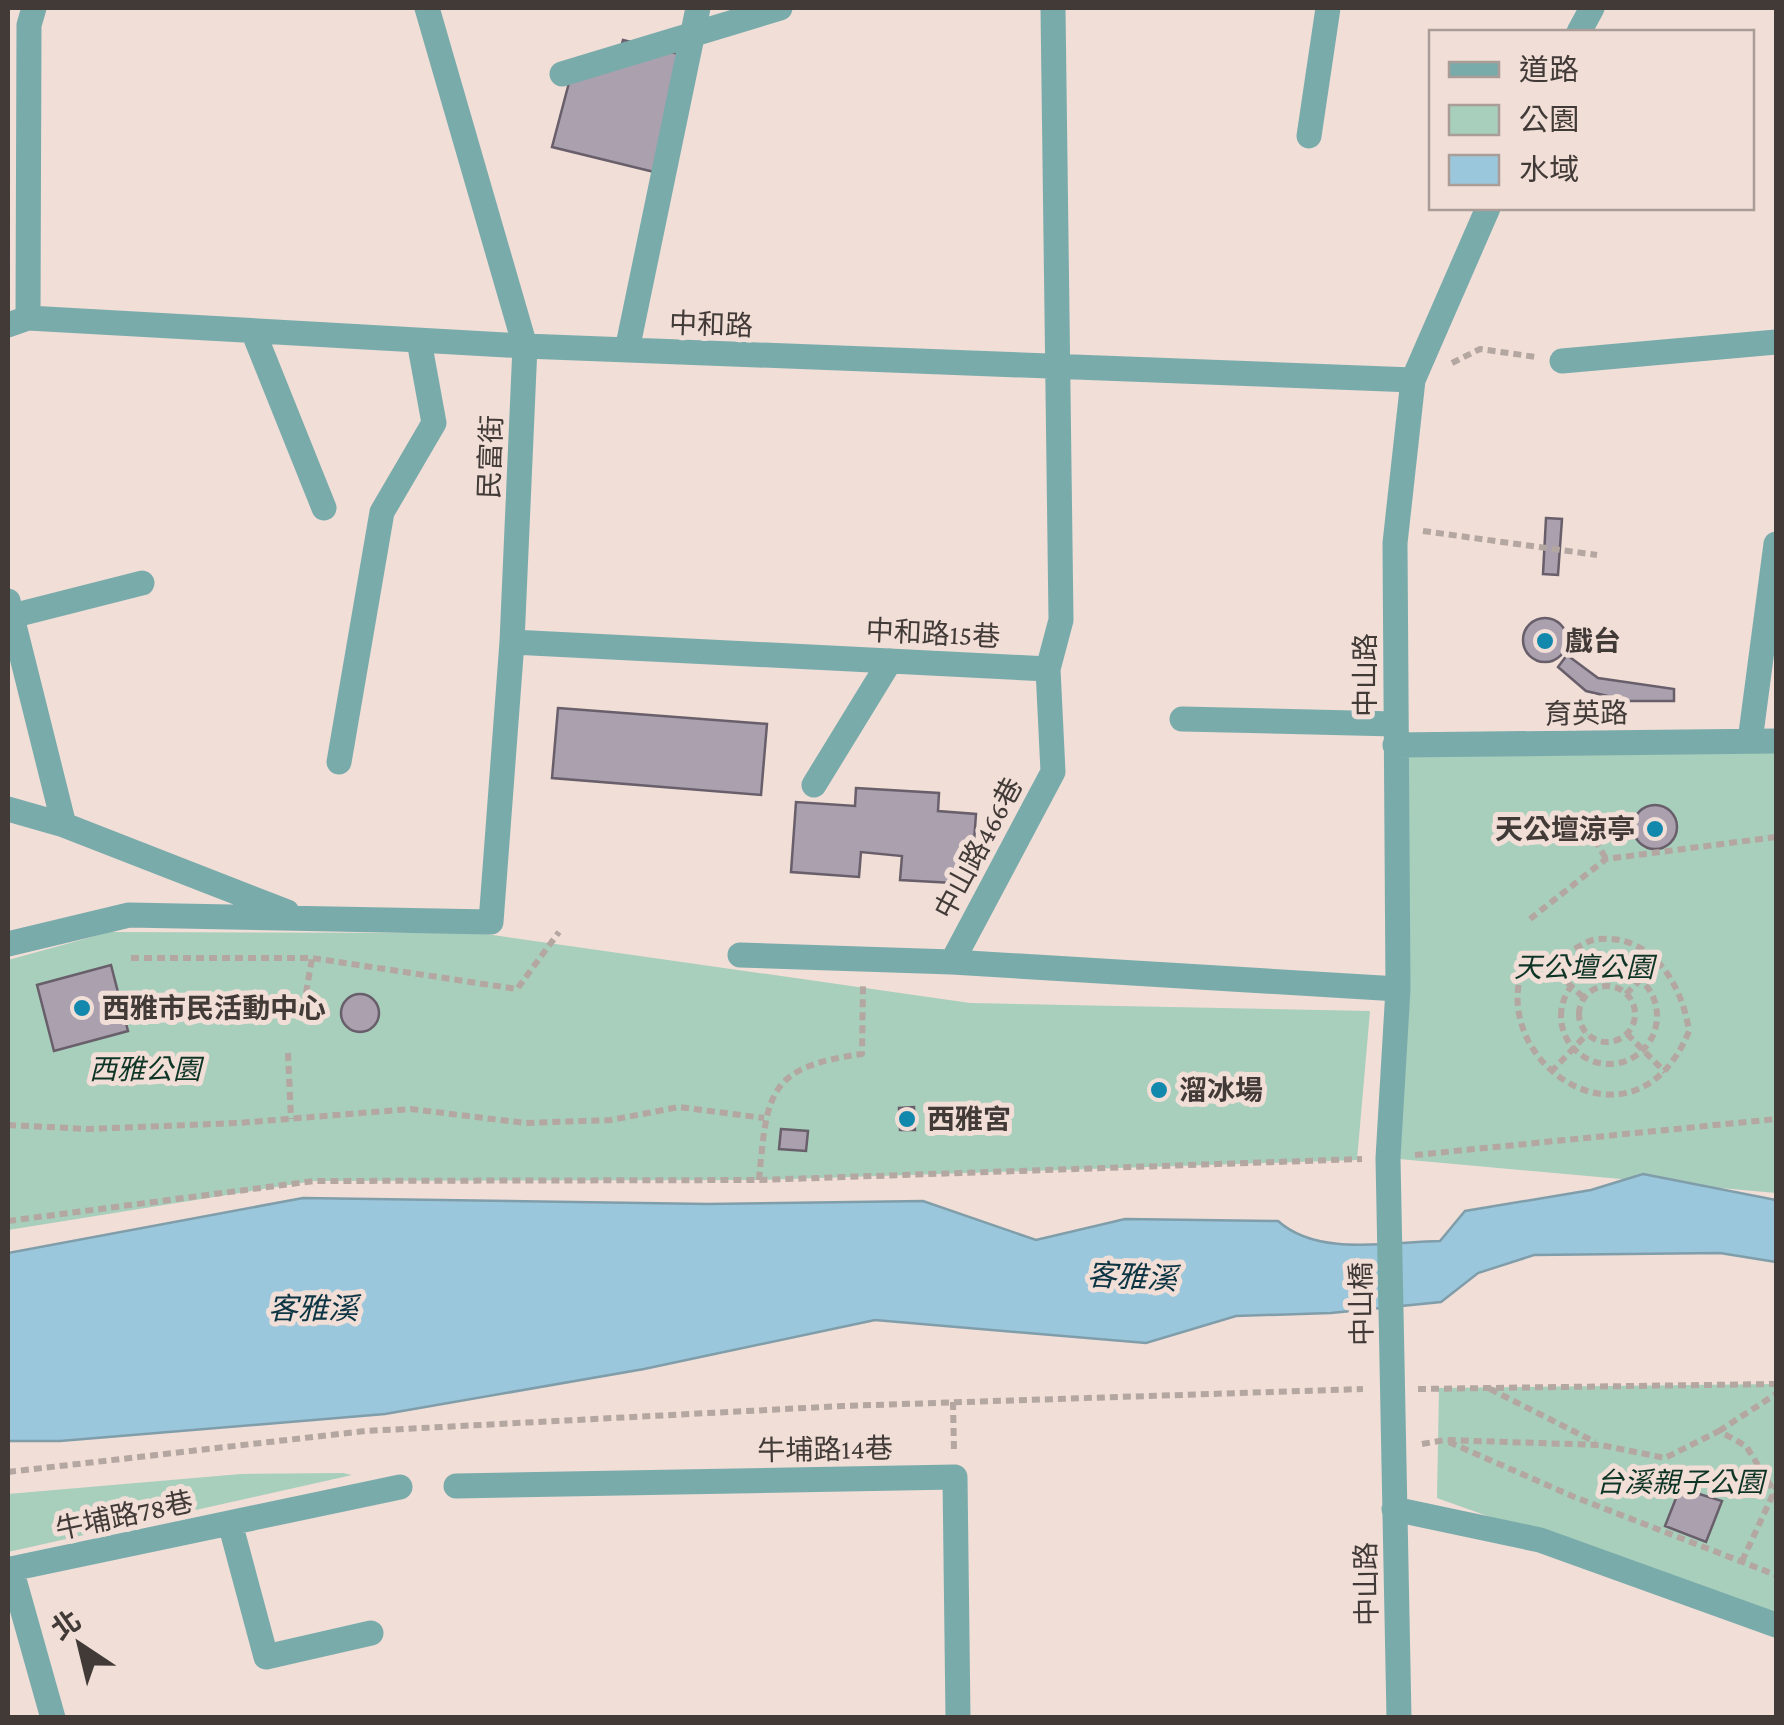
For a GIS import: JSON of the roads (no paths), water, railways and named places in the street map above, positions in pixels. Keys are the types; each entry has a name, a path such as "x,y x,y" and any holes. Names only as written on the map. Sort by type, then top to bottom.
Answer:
{"street":[{"path":"18,322 29,26 34,8"},
{"name":"民富街","path":"303,918 491,922 512,642 525,346 427,8"},
{"path":"627,350 689,36 698,8"},
{"path":"562,74 780,8"},
{"path":"1048,669 1061,620 1061,368 1052,8"},
{"path":"1309,136 1328,8"},
{"path":"1580,30 1592,8"},
{"name":"中山路","path":"1388,1158 1398,990 1397,528 1414,380 1487,210"},
{"name":"中和路","path":"18,322 1414,380"},
{"path":"253,331 324,508"},
{"path":"339,762 382,512 434,424 420,341"},
{"path":"1562,361 1776,342"},
{"path":"1750,741 1776,544"},
{"path":"64,825 9,612 142,583"},
{"name":"中和路15巷","path":"512,642 1048,669"},
{"path":"814,786 890,661"},
{"name":"中山路466巷","path":"740,955 952,962 1053,772 1048,669"},
{"name":"育英路","path":"1182,719 1396,735 1776,741"},
{"path":"8,810 64,825 303,918"},
{"path":"8,944 129,915 303,918"},
{"path":"952,962 1398,990"},
{"name":"中山橋","path":"1388,1158 1393,1449"},
{"name":"中山路","path":"1393,1449 1399,1718"},
{"name":"牛埔路14巷","path":"456,1486 954,1477 958,1718"},
{"name":"牛埔路78巷","path":"53,1718 11,1569 400,1487"},
{"path":"1394,1509 1540,1540 1776,1624"},
{"path":"230,1523 266,1657 371,1633"}],"water":[{"name":"客雅溪","path":"1643,1174 1776,1200 1776,1262 1720,1253 1534,1255 1478,1273 1441,1302 1331,1313 1236,1316 1146,1343 875,1320 644,1369 385,1414 60,1441 8,1441 8,1253 303,1198 708,1204 923,1201 1036,1240 1125,1219 1278,1221 1313,1239 1377,1245 1440,1241 1465,1211 1591,1190"}],"place":[{"name":"戲台","path":"1545,641"},
{"name":"天公壇涼亭","path":"1655,829"},
{"name":"西雅市民活動中心","path":"82,1008"},
{"name":"溜冰場","path":"1159,1090"},
{"name":"西雅宮","path":"907,1119"}],"park label":[{"name":"天公壇公園","path":"1584,967"},
{"name":"西雅公園","path":"145,1069"},
{"name":"台溪親子公園","path":"1680,1482"}]}
